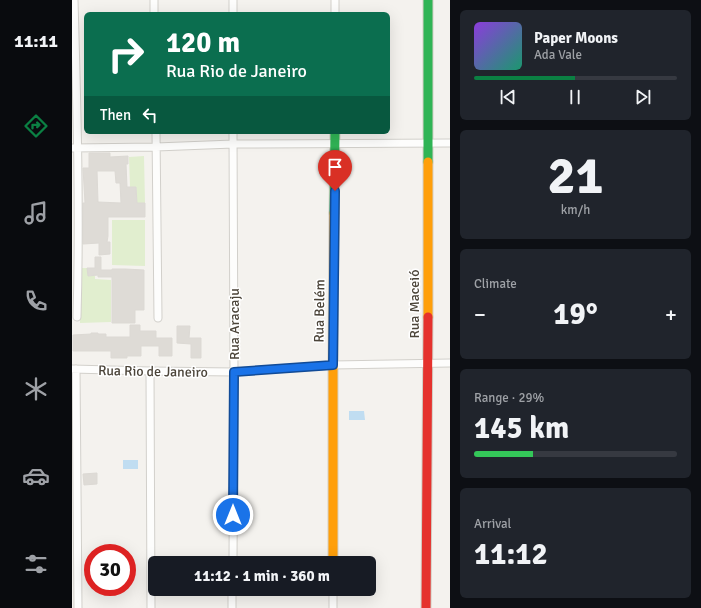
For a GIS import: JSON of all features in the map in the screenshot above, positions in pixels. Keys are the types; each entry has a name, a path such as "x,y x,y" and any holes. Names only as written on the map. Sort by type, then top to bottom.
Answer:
{"street":[{"path":"74,0 78,280 77,317"},
{"path":"154,0 154,12"},
{"path":"233,0 233,12"},
{"path":"334,0 335,12"},
{"name":"Rua Maceió","path":"426,608 428,0"},
{"path":"156,134 158,318"},
{"name":"Rua Aracaju","path":"233,134 233,556"},
{"name":"Rua Belém","path":"333,556 335,134"},
{"path":"75,148 234,144 450,143"},
{"name":"Rua Rio de Janeiro","path":"74,369 234,372 333,365 450,363"},
{"path":"74,369 78,497 78,608"},
{"path":"150,371 151,608"},
{"path":"232,596 232,608"},
{"path":"333,596 333,608"}],"green space":[{"path":"144,156 145,203 137,203 136,187 130,187 129,157"},
{"path":"112,220 145,220 145,266 112,265"},
{"path":"80,268 88,268 88,276 95,276 95,279 111,280 111,322 80,323"}],"water":[{"path":"349,411 364,411 365,420 349,420"},
{"path":"123,460 138,460 138,469 123,469"}],"building":[{"path":"89,153 110,153 110,157 128,156 128,164 126,164 127,187 136,187 137,203 145,203 145,217 108,217 107,242 110,242 110,254 99,255 99,243 83,244 83,203 85,203 83,168 89,168","holes":["97,171 115,171 116,183 120,183 121,203 98,202"]},
{"path":"95,257 101,257 101,270 144,270 144,310 135,310 135,323 112,323 112,277 98,277 98,275 88,276 87,268 95,268"},
{"path":"130,325 140,325 140,331 156,331 156,338 172,338 172,356 159,356 159,346 141,346 141,356 127,356 127,358 111,358 111,351 73,351 73,335 98,333 106,334 106,337 130,337"},
{"path":"177,326 190,326 189,338 201,338 201,358 191,358 191,344 177,343"},
{"path":"97,473 97,484 84,485 83,474"}],"traffic: fast":[{"path":"428,0 428,162"},
{"path":"334,213 335,134"}],"traffic: slow":[{"path":"428,162 428,317"},
{"path":"333,556 334,213"}],"traffic: jam":[{"path":"426,608 428,317"}],"route":[{"path":"233,515 234,372 333,365 335,191"}]}
